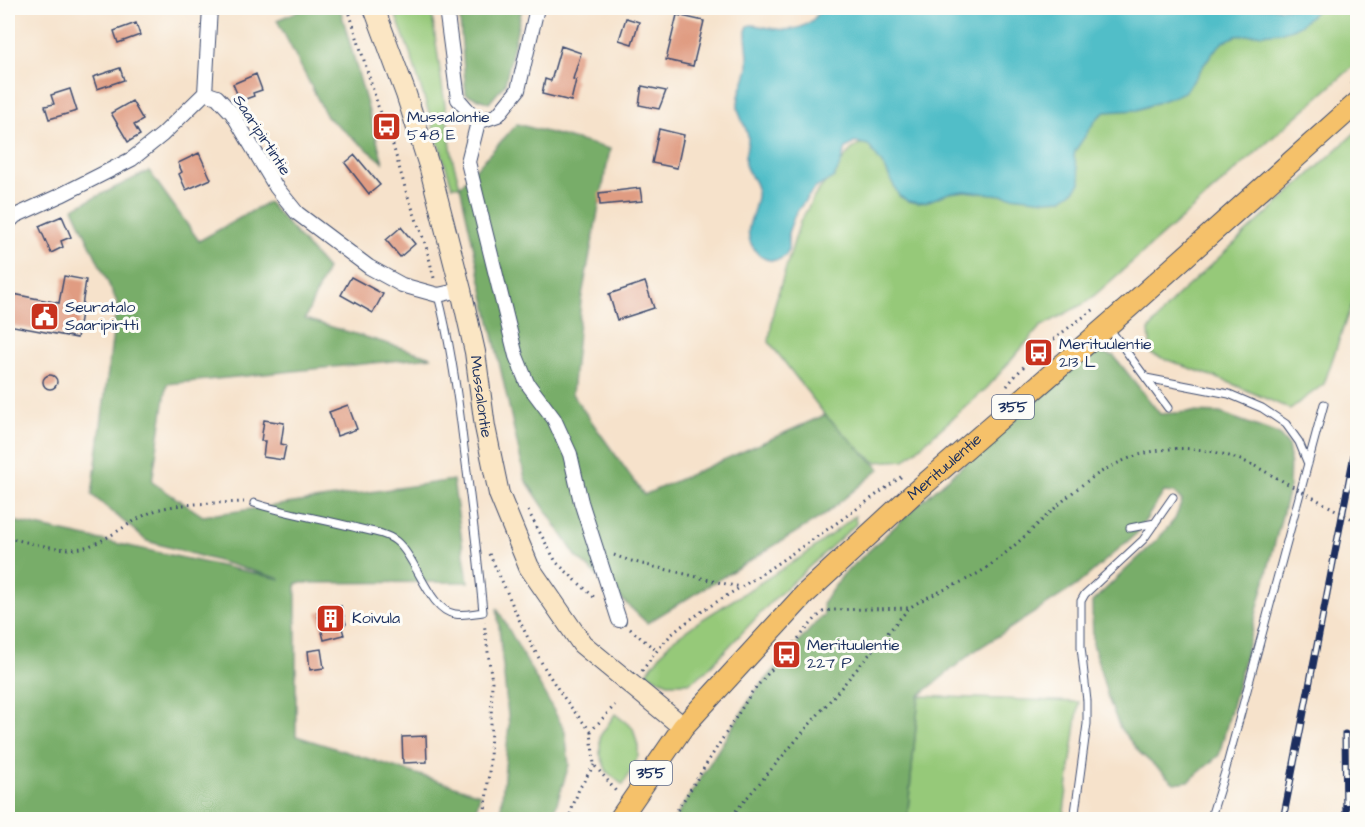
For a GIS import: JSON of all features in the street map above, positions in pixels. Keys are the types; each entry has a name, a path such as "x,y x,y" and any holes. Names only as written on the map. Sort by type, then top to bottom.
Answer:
{"main road":[{"name":"Mussalontie","path":"374,8 406,94 430,170 475,352 485,428 499,494 529,567 582,644 683,727"},
{"name":"Merituulentie","path":"619,819 683,727 805,594 912,495 1107,326 1358,102"}],"street":[{"path":"8,224 15,216 132,159 162,135 205,93 210,8"},
{"path":"446,8 458,99 478,123"},
{"path":"478,123 498,115 518,90 537,8"},
{"name":"Saaripirtintie","path":"205,93 218,97 232,113 276,187 297,213 369,267 402,285 438,295 461,290"},
{"path":"478,123 468,162 516,356 527,383 554,419 570,454 581,502 619,620"}],"lane":[{"path":"254,503 375,532 394,539 408,555 429,593 445,610 455,614 483,612 457,393 445,320 438,295"},
{"path":"1107,326 1168,408"},
{"path":"1146,378 1229,394 1262,408 1286,424 1299,442 1308,464"},
{"path":"1210,819 1225,772 1324,404"},
{"path":"1074,819 1088,724 1081,647 1081,601 1085,594 1143,540 1173,497"},
{"path":"1130,528 1155,523"}],"path":[{"path":"348,8 378,106 390,135 406,191 426,246 438,295"},
{"path":"1001,394 1021,368 1055,337"},
{"path":"728,819 909,608 988,567 1074,492 1118,463 1157,450 1180,447 1219,452 1255,465 1358,522"},
{"path":"641,672 671,636 695,616 826,531 909,471"},
{"path":"8,538 60,548 80,549 160,509 242,502"},
{"path":"528,511 556,562 619,620 657,651"},
{"path":"596,547 627,560 741,588"},
{"path":"489,554 539,657 576,715 591,731 594,765 617,793"},
{"path":"671,819 752,692 816,618 823,612 831,610 909,608"},
{"path":"483,612 492,682 490,763 484,819"},
{"path":"591,731 615,705"},
{"path":"568,819 579,789 594,765"}],"green space":[{"path":"306,8 340,8 383,162 327,117 277,20"},
{"path":"393,8 431,8 453,161 460,186 452,186 410,53"},
{"path":"459,8 522,8 505,84 489,103 466,94"},
{"path":"1185,8 1357,8 1357,63 1087,302 1040,327 987,388 905,460 876,462 842,437 769,342 774,307 800,222 816,194 851,150 888,126"},
{"path":"517,124 610,149 581,301 572,394 644,495 825,415 880,469 823,516 647,623 576,556 525,479 460,186"},
{"path":"1357,131 1357,293 1324,384 1290,409 1228,382 1151,354 1149,330 1176,297"},
{"path":"149,171 199,241 268,202 327,269 305,319 432,357 167,384 152,482 203,516 453,480 468,582 296,583 296,736 480,794 474,819 8,820 8,520 281,579 147,541 92,495 117,302 73,208"},
{"path":"1100,353 1114,356 1160,414 1220,413 1278,434 1288,445 1289,489 1219,755 1189,781 1174,783 1139,752 1120,728 1108,698 1093,644 1092,602 1157,540 1175,519 1182,501 1175,493 1164,492 1137,533 1076,586 973,652 919,696 907,819 674,820 754,693 824,616 823,602 843,575 919,504 1086,357"},
{"path":"855,516 856,524 772,601 705,672 689,683 668,683 646,674 670,642 806,554"},
{"path":"497,608 565,731 569,765 550,819 500,819 509,725"},
{"path":"919,696 1079,702 1063,819 907,820"},
{"path":"615,714 633,728 638,746 638,756 623,785 607,772 600,754 600,736"}],"water":[{"path":"821,8 1319,8 1292,29 1236,36 1223,42 1212,53 1184,92 1137,110 1105,112 1097,118 1075,151 1074,157 1080,183 1074,191 1062,199 1047,200 965,191 949,193 926,202 908,201 899,196 885,168 868,145 854,143 846,148 834,177 814,189 795,214 788,233 786,255 783,258 770,260 756,252 750,242 749,234 756,205 757,189 745,164 748,137 738,107 748,67 746,31 751,25 790,30 808,23"}],"building":[{"path":"677,15 704,21 693,66 666,60"},
{"path":"626,18 639,22 632,44 619,40"},
{"path":"136,23 140,35 118,43 114,31"},
{"path":"561,46 581,53 573,79 576,80 571,101 542,94 545,79 551,81"},
{"path":"120,68 124,80 97,89 93,77"},
{"path":"256,74 262,90 240,101 233,84"},
{"path":"642,86 666,91 659,109 639,105"},
{"path":"70,89 77,111 49,119 45,106 54,104 51,95"},
{"path":"132,101 143,120 134,125 140,135 128,142 111,113"},
{"path":"659,129 684,135 677,168 652,163"},
{"path":"199,153 211,179 186,190 179,174 182,172 178,163"},
{"path":"355,155 380,185 369,194 345,163"},
{"path":"640,188 642,201 600,205 599,193"},
{"path":"62,216 71,237 61,241 63,247 51,253 39,226"},
{"path":"401,227 415,244 400,257 386,240"},
{"name":"Seuratalo Saaripirtti","path":"64,276 86,280 77,338 8,325 8,293 59,303"},
{"path":"351,277 383,294 373,313 341,295"},
{"path":"645,282 654,308 617,320 609,294"},
{"path":"47,375 53,375 57,382 53,389 47,389 43,385 43,379"},
{"path":"348,405 357,429 337,436 329,412"},
{"path":"264,420 284,423 281,444 286,445 283,460 263,457 265,441 261,441"},
{"name":"Koivula","path":"341,606 346,624 341,625 344,635 324,640 317,612"},
{"path":"321,649 324,668 310,670 308,651"},
{"path":"426,736 427,762 403,763 402,737"}],"railway":[{"path":"1283,820 1358,434"},
{"path":"1345,734 1346,820"}],"place":[{"name":"Mussalontie 548 E","path":"386,126"},
{"name":"Seuratalo Saaripirtti","path":"44,316"},
{"name":"Merituulentie 213 L","path":"1038,353"},
{"name":"Koivula","path":"331,618"},
{"name":"Merituulentie 227 P","path":"786,654"}]}
